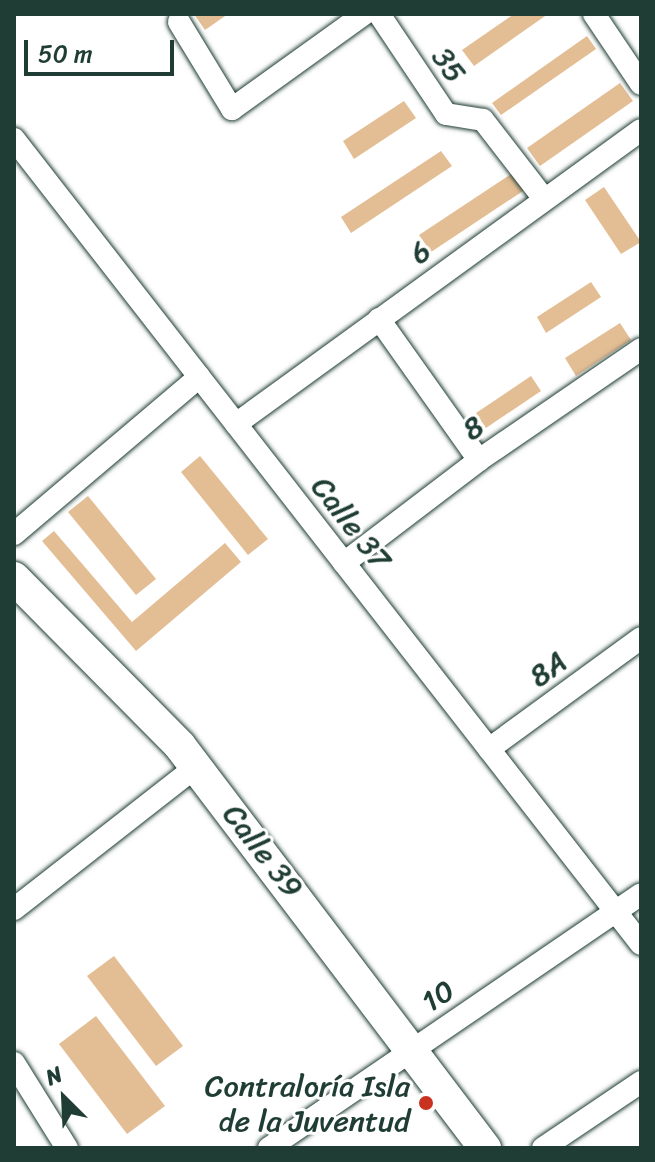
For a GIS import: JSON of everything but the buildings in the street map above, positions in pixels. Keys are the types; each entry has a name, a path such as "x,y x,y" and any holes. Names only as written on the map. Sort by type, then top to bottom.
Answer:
{"street":[{"path":"179,22 232,109 364,14"},
{"name":"35","path":"379,14 446,114 483,120 544,199"},
{"path":"594,14 641,84"},
{"name":"6","path":"236,424 641,130"},
{"name":"Calle 37","path":"14,139 641,944"},
{"path":"379,319 479,460"},
{"name":"8","path":"344,563 479,460 641,349"},
{"path":"14,534 199,377"},
{"name":"Calle 39","path":"14,578 197,766 414,1049 485,1148"},
{"name":"8A","path":"489,749 641,638"},
{"path":"14,909 197,766"},
{"name":"10","path":"269,1148 641,894"},
{"path":"14,1063 67,1148"},
{"path":"543,1148 641,1082"}],"place":[{"name":"Contraloría Isla de la Juventud","path":"426,1103"}]}
